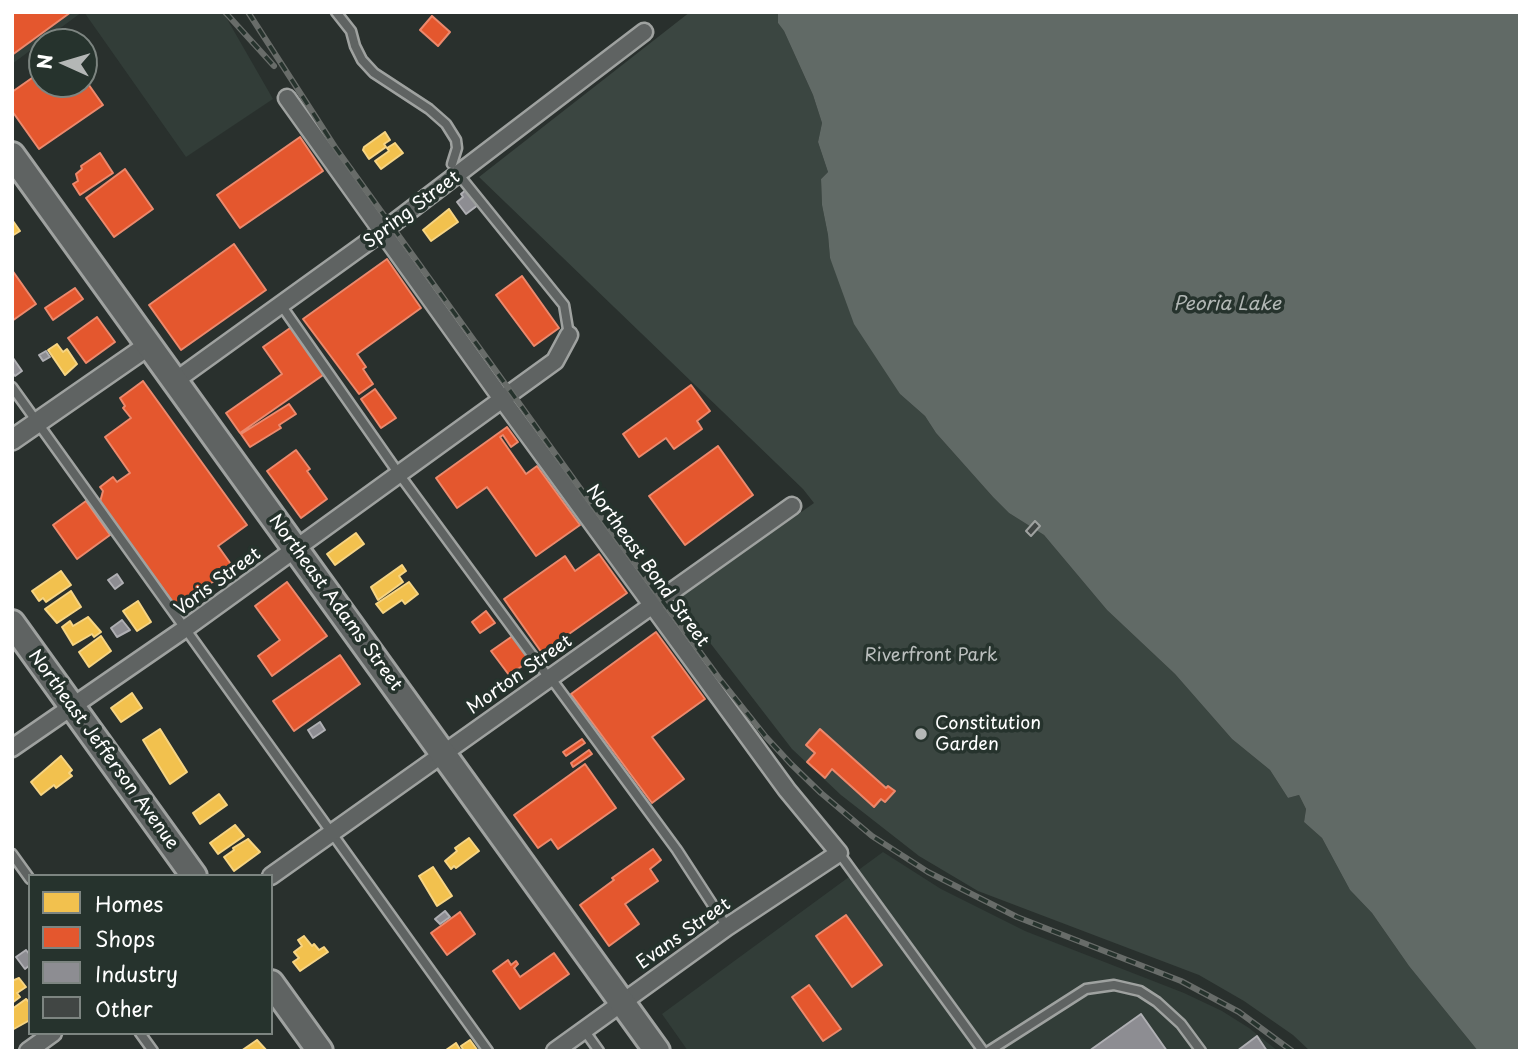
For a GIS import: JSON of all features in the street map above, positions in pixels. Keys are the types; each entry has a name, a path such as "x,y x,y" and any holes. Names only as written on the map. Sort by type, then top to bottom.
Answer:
{"main road":[{"name":"Northeast Adams Street","path":"12,155 657,1051"},
{"name":"Northeast Jefferson Avenue","path":"12,624 193,874"},
{"path":"273,986 320,1051"}],"street":[{"name":"Spring Street","path":"175,381 383,231 455,169 644,32"},
{"name":"Northeast Bond Street","path":"287,98 787,790 839,853"},
{"name":"Voris Street","path":"12,748 296,550 555,361 569,335"},
{"path":"12,440 149,345"},
{"name":"Morton Street","path":"273,875 792,506"},
{"name":"Evans Street","path":"555,1051 727,927 839,853"},
{"path":"28,1051 49,1035"}],"lane":[{"path":"336,12 351,31 355,46 368,67 446,124 456,140 455,169 564,305 569,335"},
{"path":"281,305 399,474 677,850 727,927"},
{"path":"12,387 488,1051"},
{"name":"Northeast Bond Street","path":"839,853 983,1051"},
{"path":"12,854 28,876"},
{"path":"989,1051 1086,989 1114,985 1140,991 1157,1002 1181,1024 1201,1051"},
{"path":"584,1030 599,1051"},
{"path":"141,1035 153,1051"}],"shaded area":[{"path":"12,12 82,12 60,28 28,28 28,52 12,64"},
{"path":"84,12 223,12 273,99 186,157 98,32 98,28"},
{"path":"883,852 941,889 1025,931 1184,993 1222,1011 1278,1051 688,1051 662,1014"}],"green space":[{"name":"Riverfront Park","path":"690,12 778,12 778,23 813,95 822,123 818,142 828,172 821,179 830,258 900,394 925,416 936,433 993,497 1009,513 1044,535 1107,610 1175,674 1232,739 1270,770 1288,798 1299,795 1306,809 1304,822 1322,838 1350,890 1372,913 1409,966 1478,1051 1310,1051 1293,1035 1244,1001 1199,975 978,891 919,856 841,795 792,749 677,600 814,503 803,489 479,177"}],"water":[{"name":"Peoria Lake","path":"778,12 1520,12 1520,1051 1478,1051 1409,966 1372,913 1350,890 1322,838 1304,822 1306,809 1299,795 1288,798 1270,770 1232,739 1175,674 1107,610 1044,535 1009,513 993,497 936,433 925,416 900,394 854,324 830,258 821,179 828,172 818,142 822,123 813,95 778,23"}],"building: Homes":[{"path":"385,132 390,140 384,144 386,147 369,159 364,147"},
{"path":"395,143 403,153 381,169 375,161"},
{"path":"449,209 458,222 431,241 423,230"},
{"path":"12,222 20,231 12,236"},
{"path":"57,344 63,352 67,349 77,364 65,375 48,350"},
{"path":"356,533 364,544 335,565 327,554"},
{"path":"402,565 406,571 399,576 403,582 378,600 371,587"},
{"path":"61,571 71,585 46,602 43,598 39,601 32,591"},
{"path":"409,582 418,594 405,604 402,600 383,613 376,604"},
{"path":"71,591 81,607 57,623 45,609"},
{"path":"138,601 151,622 137,631 123,611"},
{"path":"88,617 101,632 73,645 62,627 70,621 73,626"},
{"path":"101,636 111,651 89,667 79,652"},
{"path":"132,693 142,708 121,722 111,708"},
{"path":"160,729 187,772 170,784 143,740"},
{"path":"61,756 72,770 69,773 72,776 41,795 31,782"},
{"path":"219,794 227,805 200,824 193,813"},
{"path":"235,825 244,836 218,854 210,843"},
{"path":"469,838 479,851 451,869 445,861 457,851 455,848"},
{"path":"248,839 260,852 234,871 224,857"},
{"path":"433,867 452,896 437,906 419,876"},
{"path":"304,936 312,946 314,944 319,950 324,947 328,952 300,971 293,962 299,958 294,952 302,946 298,940"},
{"path":"19,978 26,987 17,993 20,997 12,1003 12,981"},
{"path":"26,999 28,1001 28,1021 12,1030 12,1009"},
{"path":"257,1040 267,1051 241,1051"},
{"path":"470,1040 478,1051 464,1051 461,1046"},
{"path":"456,1043 461,1051 446,1050"}],"building: Shops":[{"path":"12,12 71,12 49,28 28,28 28,43 12,55"},
{"path":"432,16 450,32 438,46 420,30"},
{"path":"28,81 28,98 98,98 103,105 39,149 12,111 12,92"},
{"path":"300,137 323,171 240,228 217,195"},
{"path":"100,153 113,173 80,195 73,184 78,181 76,174 82,169 81,166"},
{"path":"125,169 153,209 114,237 86,198"},
{"path":"234,244 266,290 181,350 149,305"},
{"path":"387,259 421,308 357,354 373,384 359,394 303,319"},
{"path":"12,270 36,304 12,321"},
{"path":"522,276 559,328 534,346 496,295"},
{"path":"75,288 83,299 53,320 45,308"},
{"path":"97,317 115,342 86,363 68,338"},
{"path":"293,326 326,373 240,433 226,413 282,374 263,347"},
{"path":"143,381 247,525 218,546 233,567 177,608 100,502 103,491 100,487 113,477 117,482 130,473 105,437 131,418 123,408 125,406 120,398"},
{"path":"691,385 710,411 697,421 702,429 674,449 666,438 639,457 623,434"},
{"path":"375,389 396,418 381,428 361,399"},
{"path":"289,404 296,414 279,425 281,428 250,447 241,434"},
{"path":"507,427 518,442 511,447 503,435 500,437 526,474 537,466 580,525 536,556 487,487 457,508 436,478"},
{"path":"718,446 753,495 685,545 649,496"},
{"path":"296,450 327,499 301,518 267,471"},
{"path":"86,501 110,535 77,559 53,525"},
{"path":"599,554 627,593 542,653 504,599 565,556 575,571"},
{"path":"287,582 327,636 272,676 258,656 280,640 255,606"},
{"path":"486,611 495,623 480,633 472,622"},
{"path":"656,632 705,699 652,737 684,779 652,803 571,694"},
{"path":"514,635 531,660 509,675 491,651"},
{"path":"340,655 360,684 294,731 273,701"},
{"path":"820,729 886,788 888,786 895,791 885,802 881,799 874,807 832,769 825,778 807,762 815,753 806,745"},
{"path":"582,739 585,743 566,756 563,752"},
{"path":"589,750 592,754 573,767 571,763"},
{"path":"585,764 616,808 558,849 551,839 538,848 514,815"},
{"path":"653,849 661,860 650,869 658,881 625,904 639,924 609,946 580,905"},
{"path":"460,912 475,934 447,955 431,933"},
{"path":"846,915 882,965 852,987 816,936"},
{"path":"554,953 569,974 520,1009 493,971 508,960 511,965 516,961 518,964 514,968 520,977"},
{"path":"809,985 841,1029 823,1041 792,997"}],"building: Industry":[{"path":"467,189 478,205 466,214 457,202"},
{"path":"46,351 50,357 43,361 39,355"},
{"path":"13,358 22,371 15,376 12,372"},
{"path":"117,574 123,583 115,589 108,580"},
{"path":"122,620 130,630 117,637 111,628"},
{"path":"320,722 325,730 313,738 308,730"},
{"path":"445,911 450,917 440,924 435,919"},
{"path":"26,950 28,967 25,969 16,957"},
{"path":"1141,1014 1167,1051 1089,1051"},
{"path":"1257,1036 1267,1051 1237,1051"}],"building: Other":[{"path":"1035,521 1040,526 1031,536 1026,531"}],"railway":[{"path":"225,12 274,66"},
{"path":"248,12 335,147 580,488 719,678 791,764 872,836 928,872 1017,917 1181,981 1239,1012 1292,1051"}],"place":[{"name":"Constitution Garden","path":"921,734"}]}
